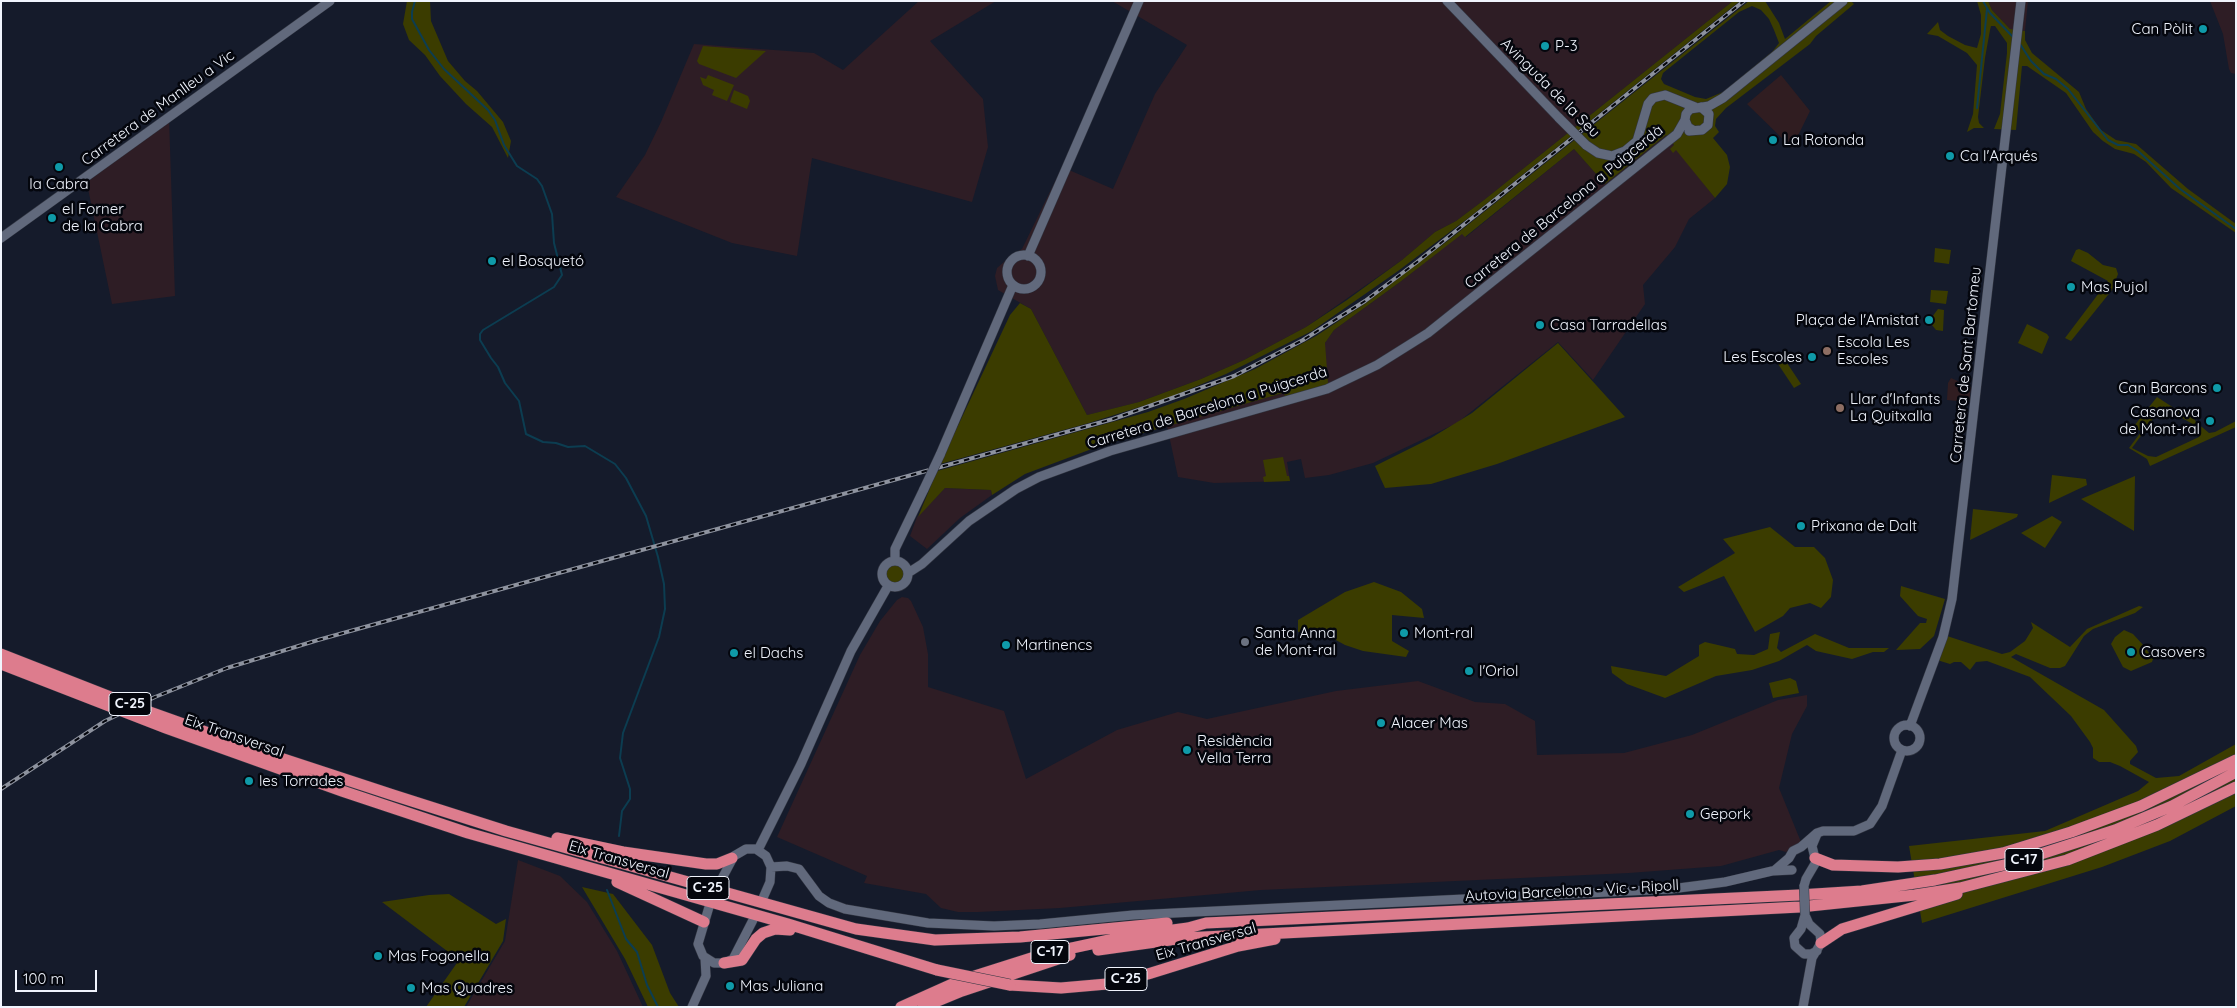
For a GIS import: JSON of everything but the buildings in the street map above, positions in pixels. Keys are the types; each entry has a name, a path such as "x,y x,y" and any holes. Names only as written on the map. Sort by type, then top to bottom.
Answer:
{"highway":[{"name":"Eix Transversal","path":"1,654 144,710 259,751 506,831 814,919 874,932 935,940 1020,937 1182,922 1206,923"},
{"name":"Eix Transversal","path":"1,664 166,728 342,791 468,832 938,970 1010,985 1061,988 1107,984 1148,974 1238,946 1288,937 1300,932"},
{"path":"1814,855 1833,865 1898,867 1947,863 2003,852 2072,832 2141,806 2236,760"},
{"name":"Autovia Barcelona - Vic - Ripoll","path":"901,1007 959,981 1044,954 1128,936 1188,928 1206,923 1761,898 1910,884 1988,870 2080,843 2144,819 2236,772"},
{"name":"Autovia Barcelona - Vic - Ripoll","path":"923,1007 962,991 1070,955 1112,947 1184,938 1808,906 1871,901 1960,888 2067,860 2150,828 2236,787"},
{"path":"506,831 552,836 623,852 696,863 717,864 732,858"},
{"path":"547,855 630,887 704,922"},
{"path":"1819,947 1842,929 1958,894 1960,888"},
{"path":"722,963 742,960 756,938 772,930 786,929 837,939"}],"street":[{"name":"Carretera de Manlleu a Vic","path":"1,238 330,1"},
{"path":"1028,256 1139,1"},
{"name":"Avinguda de la Seu","path":"1447,1 1559,118 1586,145 1598,153 1612,156 1625,151 1637,141 1648,104 1653,98 1665,95 1698,107"},
{"path":"1685,118 1689,110 1714,104 1723,98 1843,1"},
{"name":"Carretera de Sant Bartomeu","path":"1910,726 1943,637 1952,599 2021,1"},
{"path":"1676,98 1688,127 1700,131 1706,128 1723,98"},
{"path":"1698,107 1707,111 1710,118"},
{"name":"Carretera de Barcelona a Puigcerdà","path":"1677,134 1685,118"},
{"name":"Carretera de Barcelona a Puigcerdà","path":"908,572 922,564 969,521 1016,489 1039,477 1110,451 1327,389 1377,365 1428,333 1677,134 1693,130"},
{"path":"1028,256 1039,264 1040,278 1035,285 1027,289 1013,285 1008,276 1009,265 1017,257 1028,256"},
{"path":"894,561 895,549 940,455 1013,285"},
{"path":"894,561 903,564 908,572 907,579 903,584 896,587 888,586 883,580 882,572 888,563 894,561"},
{"path":"758,850 792,782 855,642 888,586"},
{"path":"1910,726 1918,731 1920,743 1911,751 1902,750 1895,744 1895,733 1902,727 1910,726"},
{"path":"1772,871 1789,858 1793,851 1801,847 1817,833 1828,830 1854,831 1870,824 1882,806 1902,750"},
{"path":"1817,833 1813,843 1814,866 1809,872 1804,886 1805,915 1801,929 1795,934 1794,942 1797,950 1804,954 1811,954 1819,947"},
{"path":"1801,847 1808,849 1814,855"},
{"path":"718,886 732,858 746,849 758,850 768,858 771,867 770,882 763,898"},
{"path":"1789,858 1794,871 1804,886"},
{"path":"771,867 787,866 799,869 819,896 829,903 845,909 928,923 987,926 1040,924 1133,915 1671,889 1725,882 1772,871 1794,871 1802,874 1809,872"},
{"path":"706,976 705,958 698,944 709,907"},
{"path":"1803,1007 1808,974 1812,958 1819,947 1820,934 1813,928 1805,915"},
{"path":"692,1007 706,976 736,954 753,920"},
{"path":"1801,929 1813,928"},
{"path":"1804,954 1808,974"},
{"path":"705,958 722,963"}],"shaded area":[{"path":"407,1 430,1 431,21 448,61 503,122 511,141 508,158 492,127 466,104 440,76 425,55 409,40 403,24"},
{"path":"919,1 996,1 930,41 983,99 988,147 972,202 812,158 797,256 732,243 616,197 645,155 694,44 814,53 843,70"},
{"path":"1112,1 1733,1 1484,200 1456,221 1435,232 1402,260 1306,327 1244,360 1201,379 1139,402 1087,415 1031,309 998,290 995,276 997,268 1022,249 1062,167 1113,189 1155,94 1187,45"},
{"path":"1733,1 1740,1 1471,216 1398,271 1312,331 1226,374 1168,398 1089,423 940,464 1010,315 1020,303 1031,309 1087,415 1139,402 1201,379 1244,360 1306,327 1347,300 1402,260 1435,232 1456,221 1484,200"},
{"path":"1749,1 1765,1 1779,23 1785,39 1831,1 1851,1 1854,4 1816,36 1810,44 1726,108 1716,119 1715,126 1719,132 1713,138 1727,155 1730,167 1727,184 1715,198 1676,150 1673,153 1670,149 1674,145 1666,135 1605,184 1574,149 1465,237 1462,234 1334,330 1325,343 1328,383 1326,386 1286,397 1283,393 1105,444 1025,474 992,495 991,490 945,488 918,517 937,471 1148,412 1255,369 1316,336 1366,303 1450,239","holes":["1752,6 1761,10 1769,19 1779,43 1773,51 1723,92 1706,99 1695,97 1664,84 1661,79 1663,73 1739,12"]},
{"path":"1977,1 1988,1 1992,10 2010,29 2025,31 2025,40 2032,53 2079,92 2086,109 2101,130 2116,140 2136,144 2188,189 2236,224 2236,233 2171,188 2146,162 2134,154 2115,149 2103,141 2093,132 2066,93 2027,66 2022,66 2016,130 1994,129 2000,114 2007,53 2007,43 1995,26 1991,26 1990,30 1978,117 1979,123 1984,128 1974,128 1967,132 1973,114 1977,65 1967,53 1938,36 1927,34 1938,22 1940,30 1948,36 1965,45 1977,48 1981,34 1981,15"},
{"path":"1988,1 2028,1 2025,31 2010,29 1992,10"},
{"path":"2210,1 2236,1 2236,74 2231,73 2229,69 2223,34"},
{"path":"703,46 766,51 736,78 699,64 697,61"},
{"path":"708,75 734,85 727,101 712,95 714,90 703,85 700,77 706,79"},
{"path":"1781,75 1810,111 1792,148 1747,104"},
{"path":"734,90 748,96 750,101 747,109 730,102"},
{"path":"169,118 175,296 112,304 86,179"},
{"path":"1666,135 1715,198 1689,219 1675,247 1643,285 1645,304 1593,380 1558,342 1457,423 1373,463 1329,475 1305,478 1301,459 1287,462 1290,481 1214,483 1178,477 1167,426 1283,393 1324,357 1325,343 1334,330 1400,282 1462,233 1466,237 1574,149 1605,184"},
{"path":"1935,248 1951,250 1949,264 1934,262"},
{"path":"2079,249 2088,253 2103,265 2116,268 2118,274 2112,290 2071,341 2065,338 2108,281 2071,261 2076,250"},
{"path":"1931,290 1948,291 1946,304 1930,302"},
{"path":"1938,309 1944,310 1943,331 1936,330 1932,325 1935,322 1932,317"},
{"path":"2027,324 2047,334 2049,337 2042,354 2018,343"},
{"path":"1558,343 1625,417 1497,464 1431,484 1385,488 1375,466 1431,438 1472,413"},
{"path":"1785,360 1801,384 1794,388 1778,364"},
{"path":"1951,378 1971,387 1969,402 1947,400 1948,383"},
{"path":"2157,397 2174,408 2191,413 2196,422 2209,433 2215,432 2236,421 2236,427 2150,466 2147,459 2129,448 2141,432 2134,426","holes":["2162,407 2191,423 2198,431 2199,437 2156,457 2148,456 2132,448"]},
{"path":"1283,457 1290,481 1264,482 1263,477 1266,476 1263,460"},
{"path":"2052,475 2086,479 2087,485 2049,503"},
{"path":"2135,476 2134,531 2081,499"},
{"path":"945,488 991,490 992,495 960,518 927,549 910,536 917,517"},
{"path":"1973,509 2018,514 2017,517 1970,540"},
{"path":"2052,516 2062,522 2045,548 2021,533"},
{"path":"1770,527 1795,547 1814,547 1825,558 1833,580 1831,597 1821,608 1810,603 1790,608 1783,616 1755,632 1724,576 1684,592 1678,587 1735,553 1723,539"},
{"path":"891,565 899,565 904,570 902,581 891,583 886,578 886,570"},
{"path":"1374,582 1401,592 1422,609 1424,618 1392,615 1392,641 1409,651 1406,657 1363,651 1345,645 1323,633 1298,632 1298,620 1345,592"},
{"path":"1901,586 1945,599 1934,636 1920,649 1896,650 1920,623 1926,623 1927,619 1918,616 1900,596"},
{"path":"902,597 908,598 911,601 923,627 928,654 928,687 1004,711 1026,779 1117,730 1178,712 1207,719 1336,691 1418,681 1475,702 1505,704 1535,721 1537,755 1624,753 1692,735 1778,700 1807,695 1807,706 1792,734 1779,788 1801,842 1786,852 1779,850 1721,866 1629,873 1261,890 1060,908 958,912 941,908 926,894 864,883 867,876 777,837 860,655 880,621 897,600"},
{"path":"2139,606 2143,607 2135,613 2093,629 2084,636 2065,666 2060,668 2050,668 2016,654 2011,657 2104,710 2136,746 2138,752 2130,761 2130,764 2156,778 2179,776 2236,744 2236,806 2170,841 2102,867 1922,923 1909,846 2045,831 2138,791 2149,782 2120,766 2110,762 2099,762 2093,758 2093,748 2090,742 2071,716 2030,677 1987,661 1976,662 1970,670 1961,662 1950,664 1937,660 1947,636 2002,654 2010,652 2025,641 2033,628 2031,622 2070,647 2087,629"},
{"path":"2124,630 2133,634 2145,647 2153,659 2152,662 2131,671 2123,667 2111,644 2115,637"},
{"path":"1780,632 1777,648 1781,652 1815,634 1849,648 1889,648 1884,652 1873,652 1852,659 1816,651 1807,645 1779,661 1752,670 1716,676 1665,698 1627,684 1612,673 1611,666 1666,676 1699,656 1699,645 1705,642 1735,649 1737,654 1754,655 1768,649 1770,634"},
{"path":"1790,678 1796,681 1799,693 1773,698 1769,683"},
{"path":"518,860 560,876 587,902 617,951 643,1007 466,1007 505,941"},
{"path":"582,887 613,894 652,945 670,993 679,1007 648,1007 625,959"},
{"path":"449,894 496,924 506,919 503,941 464,1007 426,1007 459,960 382,902"}],"waterway":[{"path":"415,1 412,19 429,50 444,69 488,110 495,120 504,145 517,166 537,179 542,186 552,214 554,243 562,275 554,287 483,330 480,334 480,340 498,367 505,383 519,401 526,434 543,442 556,443 568,447 585,446 615,464 626,478 646,516 658,557 664,584 665,609 659,637 623,733 620,758 630,789 630,799 622,811 619,836"},
{"path":"1983,1 1990,13 2013,37"},
{"path":"1977,108 1987,9"},
{"path":"2020,44 2031,61 2044,74 2056,79 2068,89 2108,140 2118,145 2128,145 2138,151 2180,189 2236,229"},
{"path":"607,890 626,939 637,952 647,985 658,1007"}],"railway":[{"path":"1,789 105,721 155,697 227,668 318,640 1113,419 1234,376 1303,340 1365,301 1417,262 1744,1"}],"place":[{"name":"Can Pòlit","path":"2203,29"},
{"name":"P-3","path":"1545,46"},
{"name":"La Rotonda","path":"1773,140"},
{"name":"Ca l'Arqués","path":"1950,156"},
{"name":"la Cabra","path":"59,167"},
{"name":"el Forner de la Cabra","path":"52,218"},
{"name":"el Bosquetó","path":"492,261"},
{"name":"Mas Pujol","path":"2071,287"},
{"name":"Plaça de l'Amistat","path":"1929,320"},
{"name":"Casa Tarradellas","path":"1540,325"},
{"name":"Escola Les Escoles","path":"1827,351"},
{"name":"Les Escoles","path":"1812,357"},
{"name":"Can Barcons","path":"2217,388"},
{"name":"Llar d'Infants La Quitxalla","path":"1840,408"},
{"name":"Casanova de Mont-ral","path":"2210,421"},
{"name":"Prixana de Dalt","path":"1801,526"},
{"name":"Mont-ral","path":"1404,633"},
{"name":"Santa Anna de Mont-ral","path":"1245,642"},
{"name":"Martinencs","path":"1006,645"},
{"name":"Casovers","path":"2131,652"},
{"name":"el Dachs","path":"734,653"},
{"name":"l'Oriol","path":"1469,671"},
{"name":"Alacer Mas","path":"1381,723"},
{"name":"Residència Vella Terra","path":"1187,750"},
{"name":"les Torrades","path":"249,781"},
{"name":"Gepork","path":"1690,814"},
{"name":"Mas Fogonella","path":"378,956"},
{"name":"Mas Juliana","path":"730,986"},
{"name":"Mas Quadres","path":"411,988"}]}
